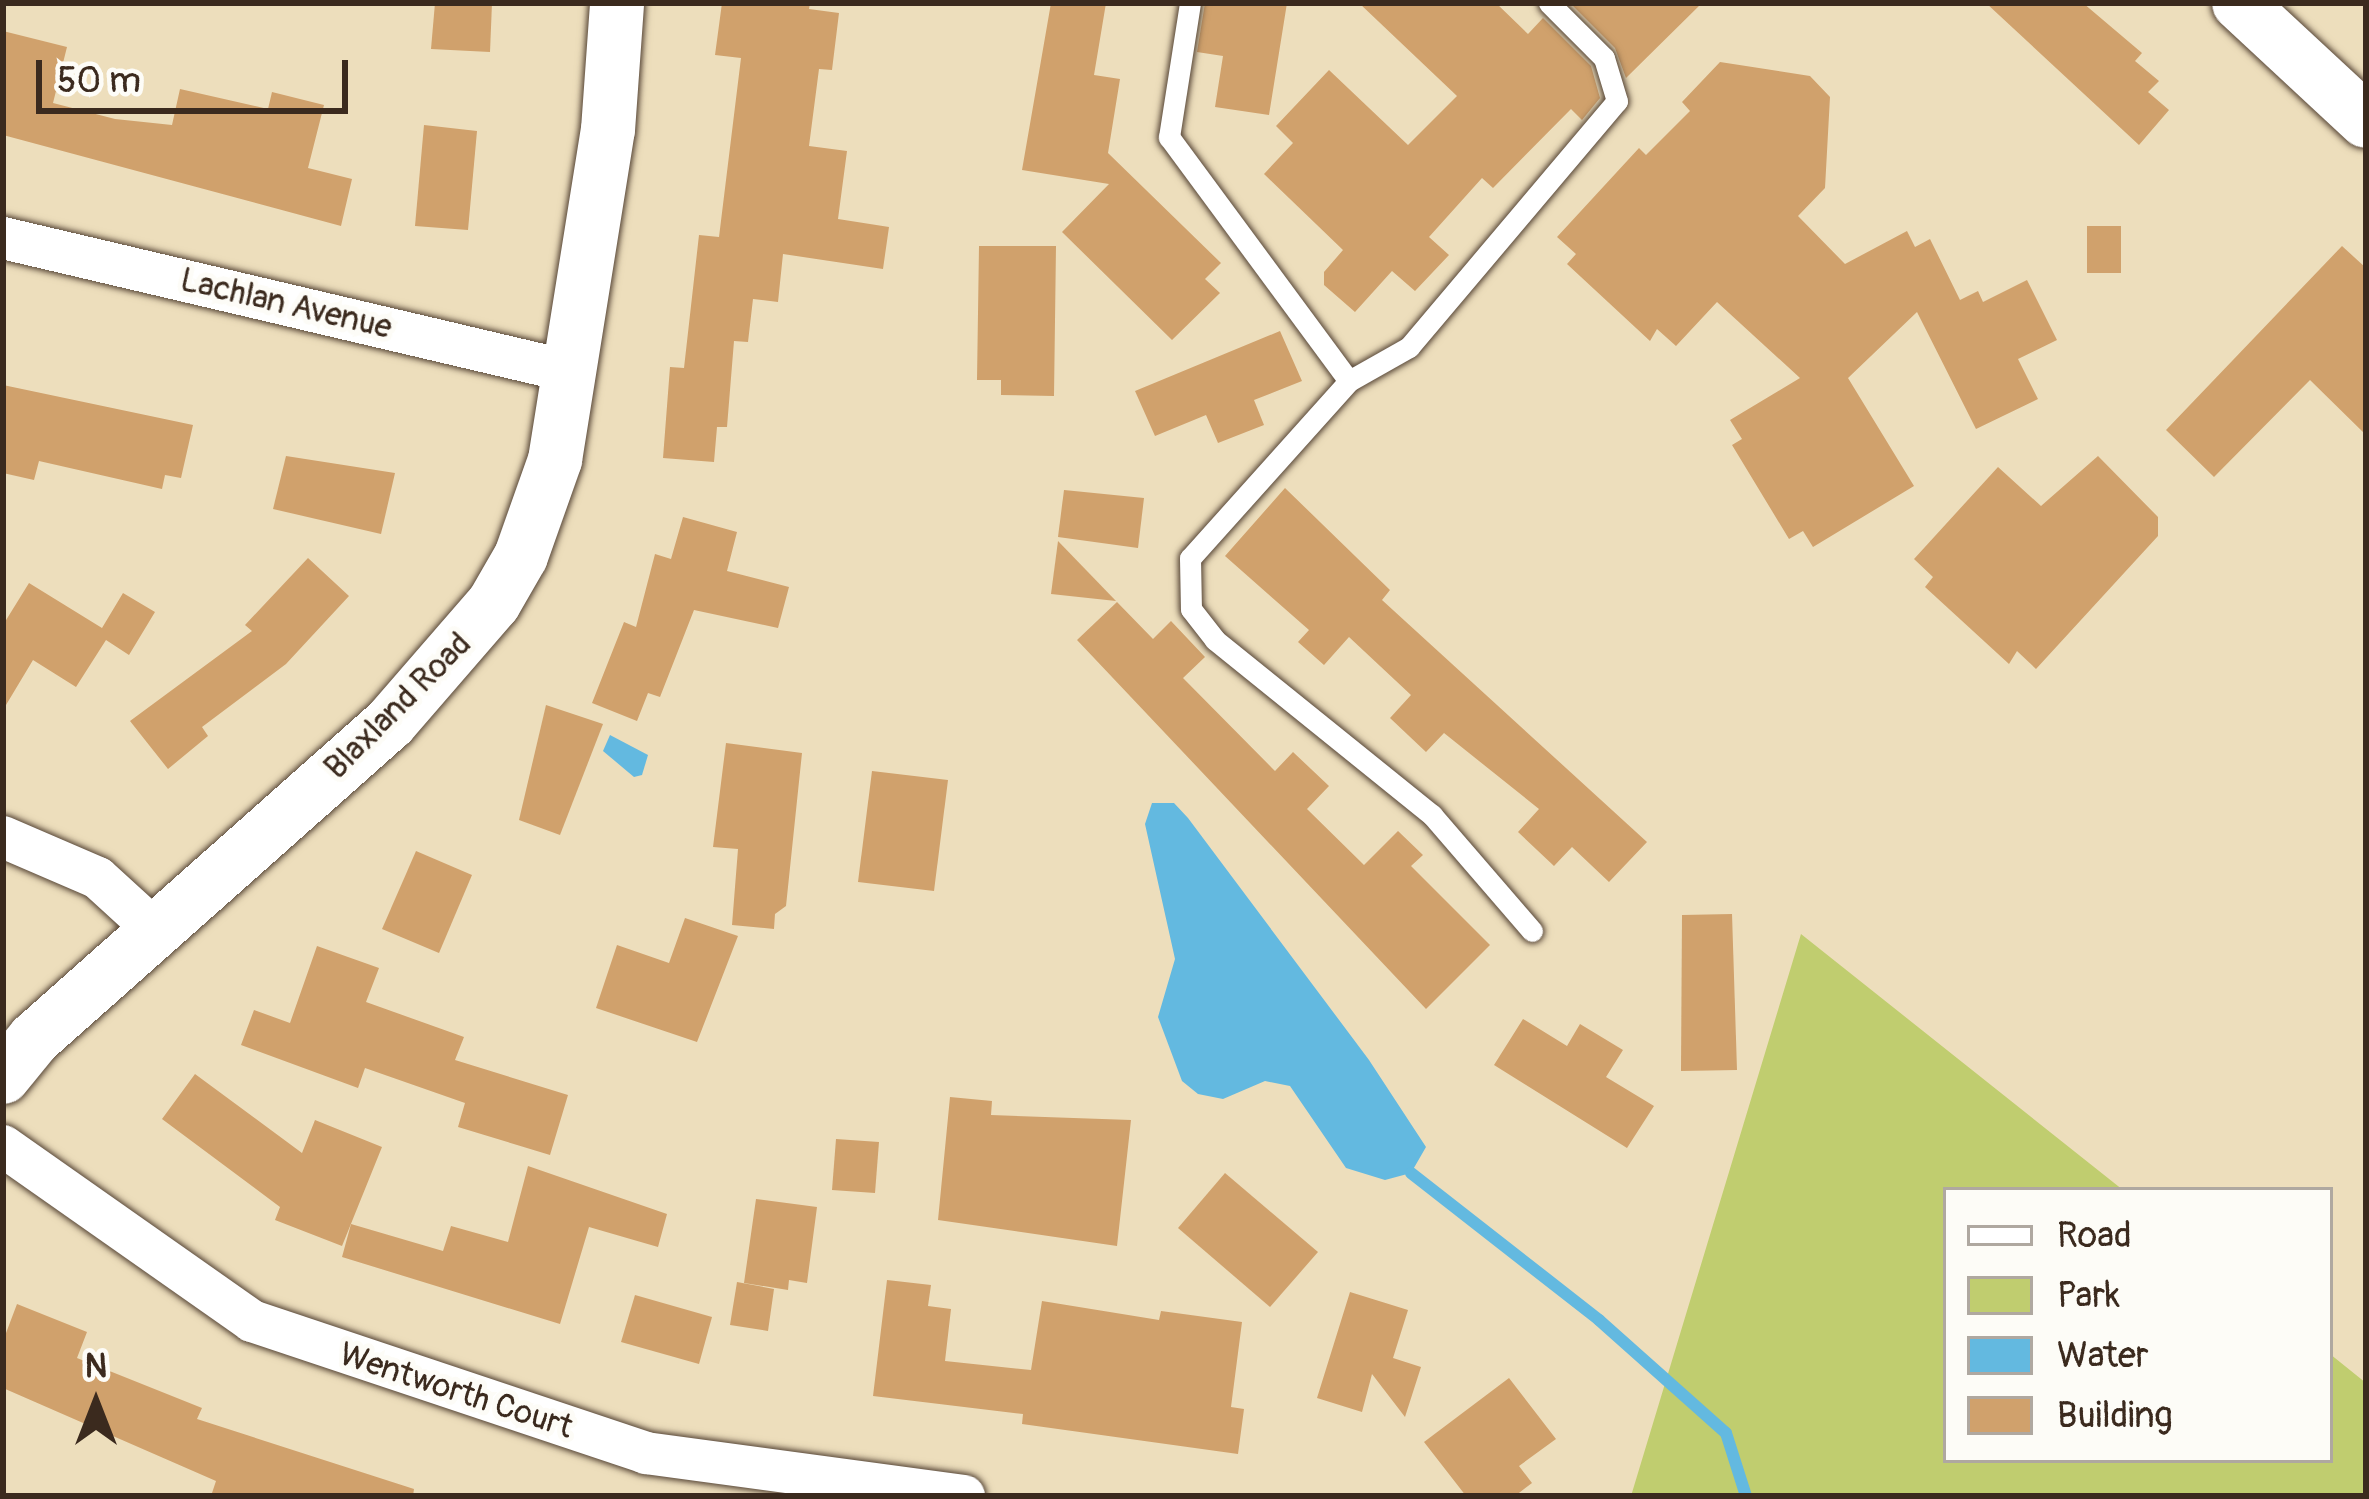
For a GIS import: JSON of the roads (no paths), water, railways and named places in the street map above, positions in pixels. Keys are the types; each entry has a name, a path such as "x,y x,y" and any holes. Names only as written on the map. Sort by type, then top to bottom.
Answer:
{"street":[{"name":"Blaxland Road","path":"3,1077 34,1039 390,723 479,625 539,509 568,371 608,130 617,3"},
{"path":"2240,3 2366,121"},
{"name":"Lachlan Avenue","path":"3,238 568,371"},
{"path":"3,837 98,878 156,932"},
{"name":"Wentworth Court","path":"3,1146 252,1321 646,1453 964,1496"}],"lane":[{"path":"1190,3 1169,136 1349,381"},
{"path":"1532,932 1432,815 1215,640 1191,609 1190,558 1349,381 1409,346 1618,100 1604,58 1549,3"}],"water":[{"path":"610,735 648,755 642,775 634,777 603,751"},
{"path":"1152,803 1174,803 1188,818 1369,1060 1426,1147 1411,1173 1385,1180 1346,1168 1290,1086 1265,1081 1223,1099 1198,1094 1182,1081 1158,1017 1175,959 1145,824"}],"waterway":[{"path":"1411,1173 1599,1320 1726,1433 1746,1496"}]}
